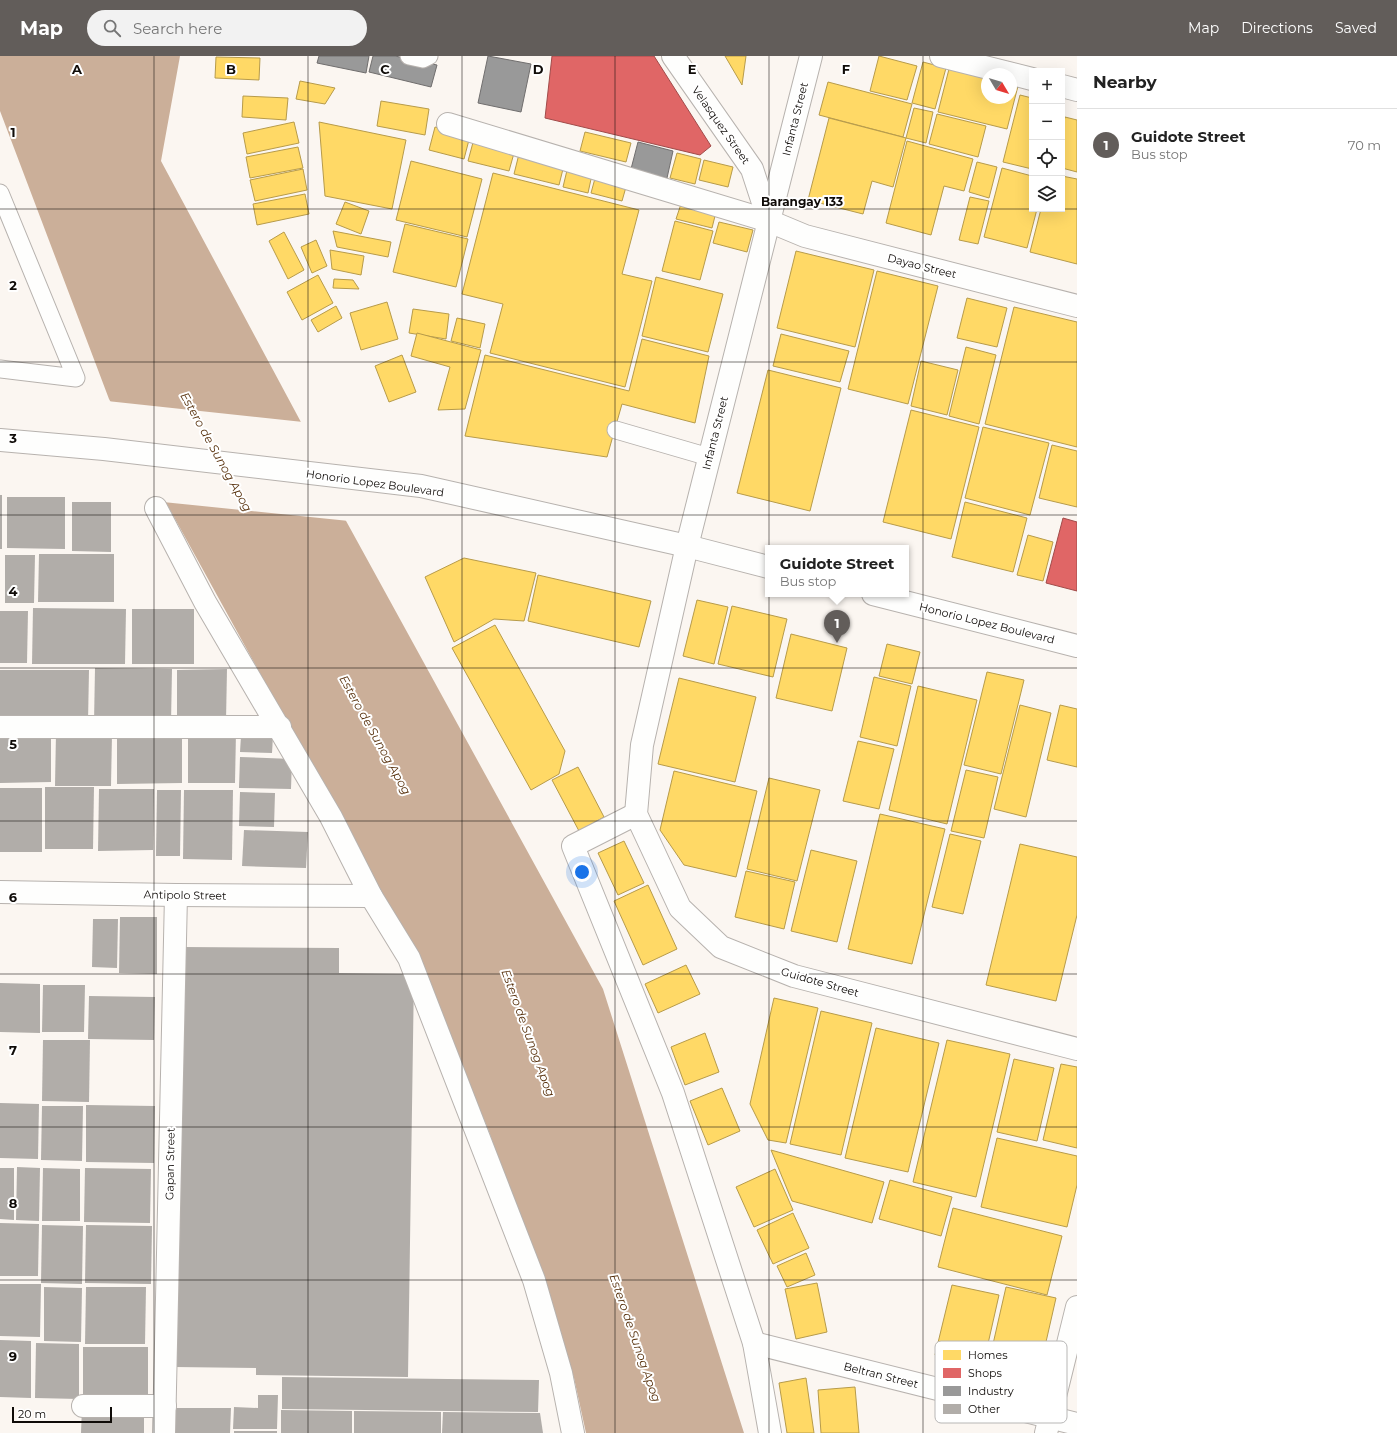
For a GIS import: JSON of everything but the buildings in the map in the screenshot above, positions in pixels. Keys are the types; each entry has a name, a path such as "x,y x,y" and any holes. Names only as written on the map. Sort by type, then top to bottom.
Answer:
{"street":[{"name":"Velasquez Street","path":"673,56 752,169 769,221"},
{"name":"Infanta Street","path":"636,814 642,745 687,546 811,56"},
{"path":"941,56 1029,78"},
{"path":"1065,87 1077,90"},
{"name":"Dayao Street","path":"448,124 769,221 805,236 1077,306"},
{"name":"Honorio Lopez Boulevard","path":"0,440 104,448 421,486 687,546 765,566"},
{"path":"156,508 205,602 280,727 331,817 371,896 409,958 534,1280 561,1373 573,1433"},
{"name":"Honorio Lopez Boulevard","path":"885,597 1077,646"},
{"path":"0,727 280,727"},
{"path":"636,814 573,846 673,1093 754,1343 770,1433"},
{"name":"Guidote Street","path":"636,814 680,908 721,947 794,976 1077,1049"},
{"name":"Antipolo Street","path":"0,892 371,896"},
{"name":"Gapan Street","path":"164,1433 176,895"},
{"path":"1067,1348 1077,1307"},
{"name":"Beltran Street","path":"754,1343 935,1393"},
{"path":"83,1406 165,1406"},
{"name":"Beltran Street","path":"1048,1425 1077,1424"}],"lane":[{"path":"409,56 423,59 429,56"},
{"path":"0,193 76,378 0,369"},
{"path":"616,430 709,456"}],"water":[{"name":"Estero de Sunog Apog","path":"0,56 180,56 161,161 317,452 345,519 603,989 744,1433 586,1433 574,1378 551,1303 488,1129 409,944 109,399 0,111"}],"pier":[{"path":"107,401 303,422 319,451 349,521 163,502"}],"place":[{"name":"Guidote Street","path":"837,643"}],"district":[{"name":"Barangay 133","path":"802,202"}]}
